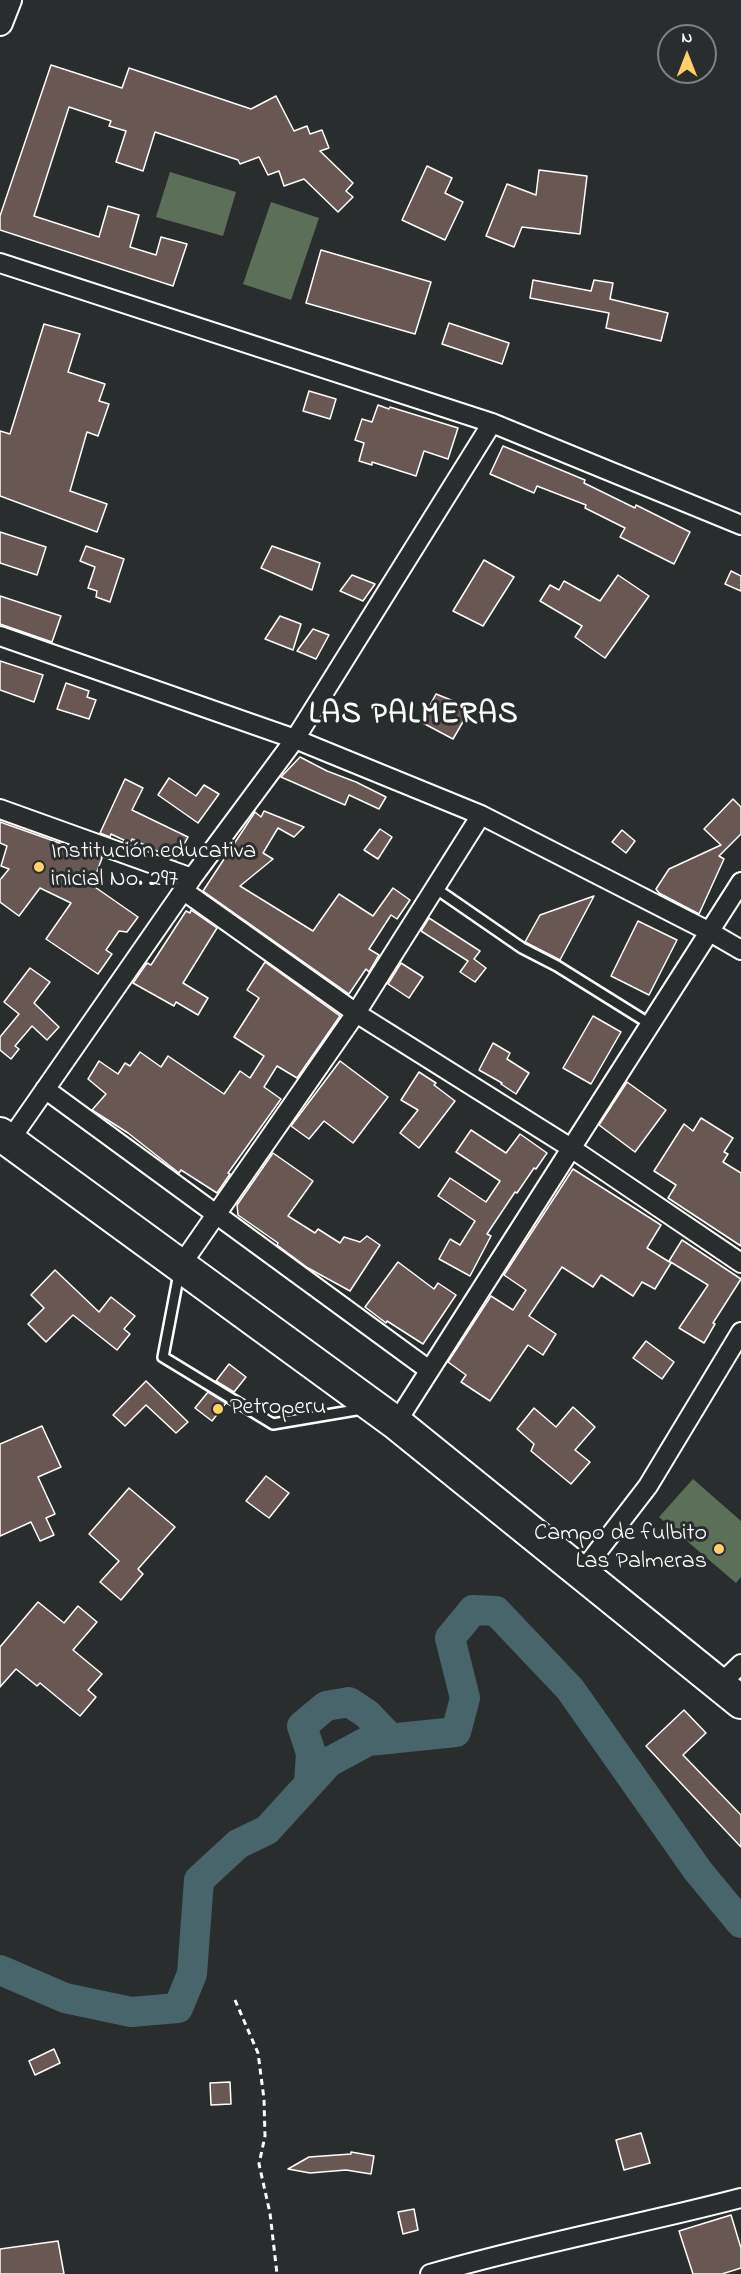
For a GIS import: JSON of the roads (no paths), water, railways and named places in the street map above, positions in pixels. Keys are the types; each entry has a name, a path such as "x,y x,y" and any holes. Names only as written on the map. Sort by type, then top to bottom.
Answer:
{"highway":[{"path":"5,1137 385,1415 581,1573 734,1684"}],"street":[{"path":"0,23 9,0"},
{"path":"0,263 492,423 741,525"},
{"path":"5,1137 45,1089 188,884 295,739 492,423"},
{"path":"0,636 295,739 481,815 741,950"},
{"path":"0,809 188,884 356,1013 572,1148 741,1263"},
{"path":"181,1265 356,1013 481,815"},
{"path":"385,1415 429,1370 741,882"},
{"path":"45,1089 429,1370"},
{"path":"581,1573 648,1486 741,1332"},
{"path":"430,2274 478,2267 741,2198"}],"lane":[{"path":"435,888 522,948 557,966 650,1024"},
{"path":"181,1265 163,1357 273,1424 385,1415"}],"waterway":[{"path":"0,1970 65,1998 131,2012 178,2008 192,1974 199,1880 238,1844 267,1830 329,1762 368,1741 456,1732 465,1698 450,1638 473,1610 496,1611 570,1689 698,1871 741,1923"},
{"path":"309,1783 311,1753 302,1726 326,1706 349,1702 367,1714 391,1739"}],"place":[{"name":"Institución educativa inicial No. 297","path":"39,867"},
{"name":"Petroperu","path":"218,1409"},
{"name":"Campo de fulbito Las Palmeras","path":"719,1549"}],"district":[{"name":"LAS PALMERAS","path":"414,717"}]}
